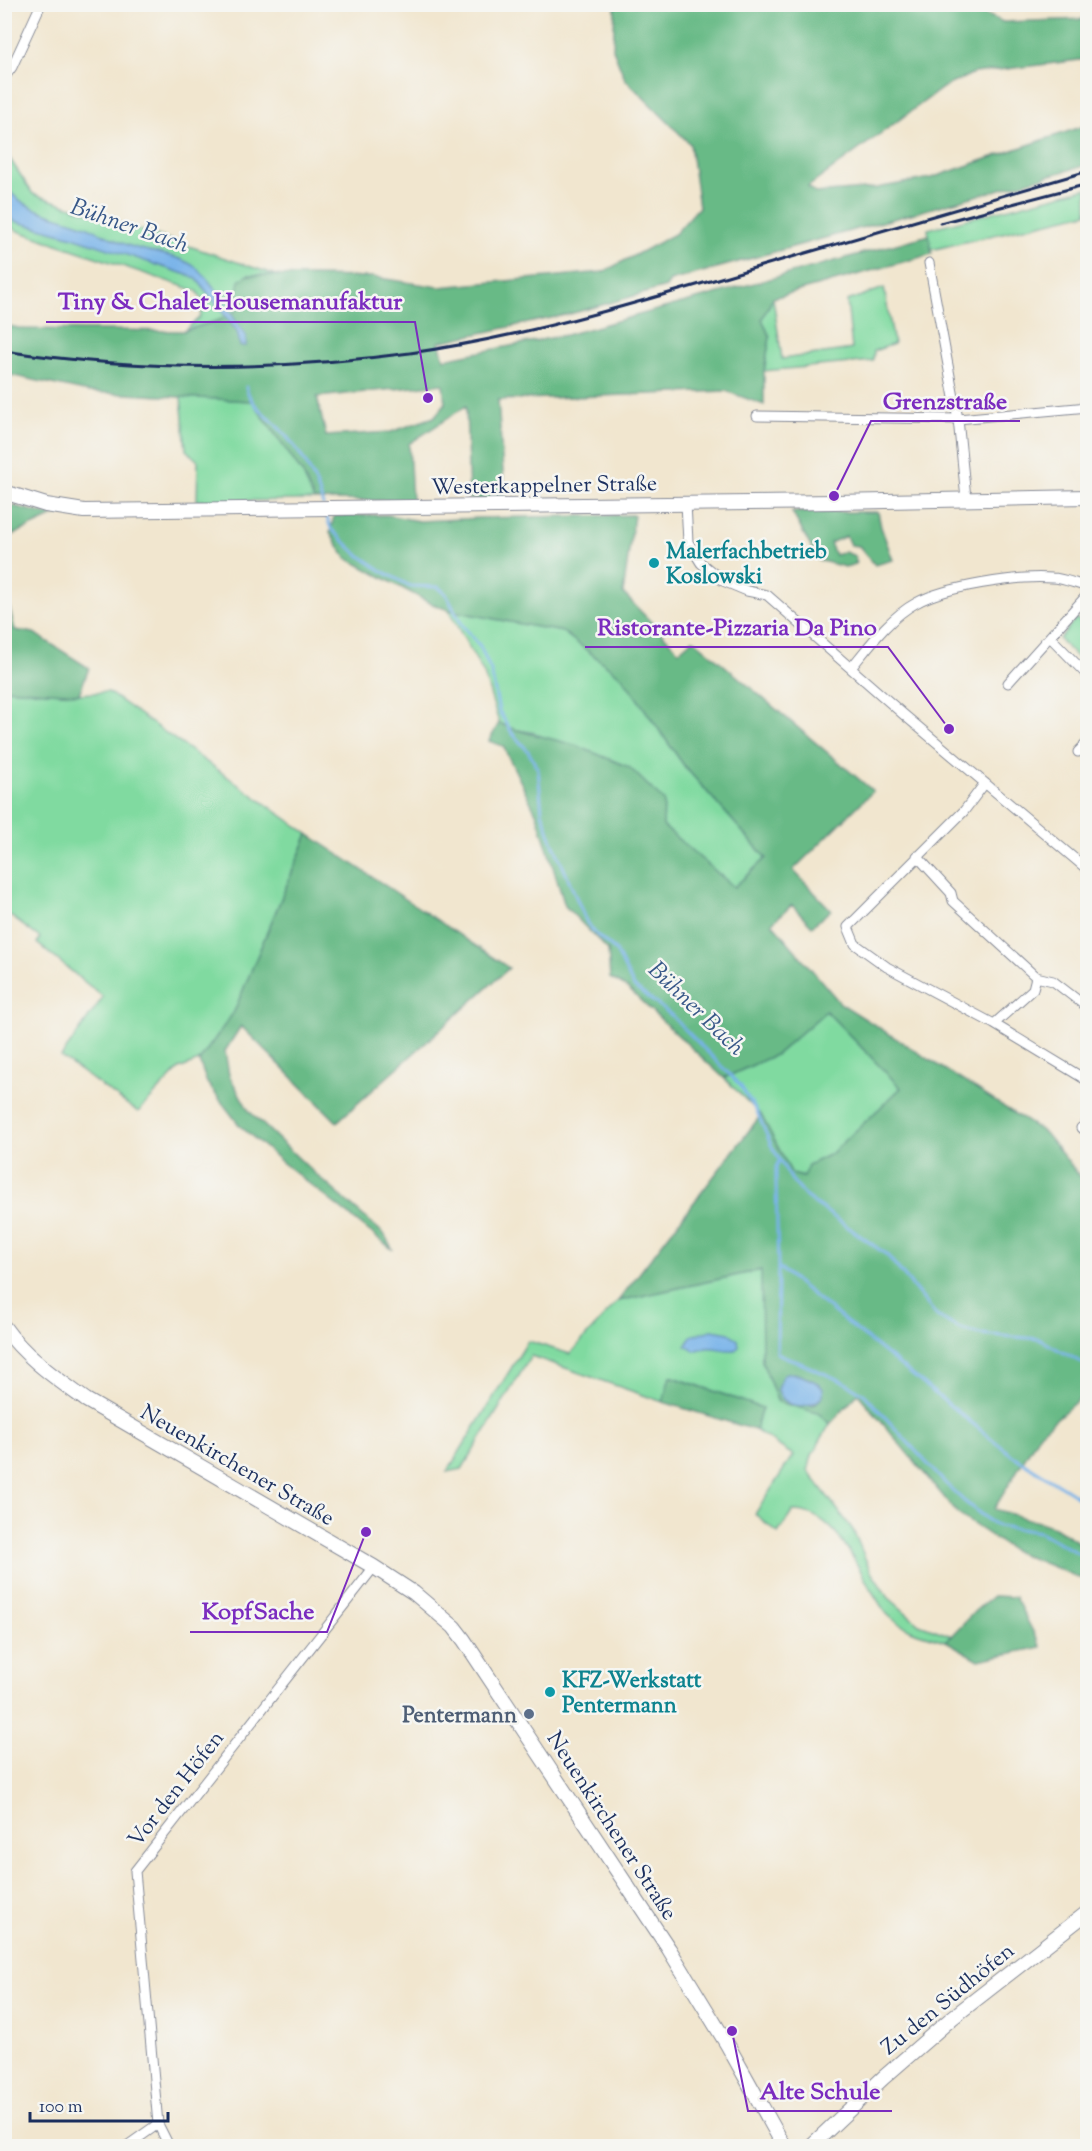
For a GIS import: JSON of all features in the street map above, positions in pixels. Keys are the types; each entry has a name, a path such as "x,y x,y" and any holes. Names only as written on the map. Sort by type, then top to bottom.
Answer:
{"street":[{"path":"4,78 12,67 41,4"},
{"path":"929,263 958,418 966,498"},
{"path":"757,416 958,418 1088,407"},
{"name":"Westerkappelner Straße","path":"4,492 46,505 84,511 1088,497"},
{"path":"686,503 688,542 701,563 723,581 747,591 767,595 1088,870"},
{"path":"851,668 884,628 915,603 957,588 1012,580 1052,578 1088,587"},
{"path":"1008,683 1051,638 1088,594"},
{"path":"1051,638 1088,676"},
{"path":"1078,752 1088,742"},
{"path":"985,783 963,811 848,927 855,944 887,967 994,1024 1088,1082"},
{"path":"917,856 951,892 953,901 1036,977 1053,981 1088,1008"},
{"path":"994,1024 1033,989 1036,977"},
{"name":"Neuenkirchener Straße","path":"4,1327 47,1371 86,1400 374,1568 414,1593 454,1627 669,1949 727,2044 784,2146"},
{"name":"Vor den Höfen","path":"169,2146 158,2124 135,1871 374,1568"},
{"name":"Zu den Südhöfen","path":"811,2146 883,2078 952,2018 1088,1912"},
{"path":"127,2146 158,2124"}],"green space":[{"path":"962,4 1003,22 1087,19 1087,59 974,73 944,87 808,187 815,193 877,188 931,178 1087,125 1087,165 670,281 666,287 570,314 439,342 444,359 566,335 929,235 932,254 773,298 762,319 770,337 764,371 764,405 726,391 498,400 505,500 469,499 466,406 409,444 412,501 314,500 303,474 252,401 89,392 5,374 4,325 23,329 184,331 220,320 239,309 237,291 239,281 248,275 372,277 439,287 603,272 675,234 699,207 690,144 625,79 613,49 615,7 613,5","holes":["443,384 445,404 434,417 391,432 326,436 317,397"]},
{"path":"4,150 33,194 279,276 247,275 237,291 239,309 220,320 184,331 200,317 204,303 197,291 18,231 5,224"},
{"path":"1087,188 1087,213 931,250 928,229"},
{"path":"884,288 894,344 874,351 873,361 764,371 770,337 762,319 773,298 782,359 852,349 847,301"},
{"path":"181,397 252,401 303,474 314,500 197,501 198,461 186,450"},
{"path":"4,504 54,516 8,537 5,534"},
{"path":"792,512 878,512 893,560 875,565 859,546 850,545 846,536 830,543 835,555 845,552 855,556 856,564 845,567 818,560"},
{"path":"388,515 419,521 634,515 623,593 679,651 693,639 873,791 793,870 831,910 812,926 792,905 772,923 840,1003 1045,1133 1087,1185 1087,1392 1040,1433 994,1509 1055,1527 1087,1548 1087,1581 1012,1550 958,1514 858,1394 830,1424 818,1413 778,1402 762,1361 761,1270 618,1301 761,1115 792,1174 803,1177 808,1165 831,1154 901,1088 826,1011 777,1054 724,1078 626,987 610,978 608,950 565,906 537,815 503,746 489,741 499,723 513,729 575,745 629,767 664,801 663,826 734,887 766,858 685,767 623,678 563,632 448,610 430,603 346,558 330,533 334,516","holes":["794,1373 817,1383 820,1387 823,1396 814,1405 793,1405 779,1384"]},
{"path":"5,590 15,630 34,633 89,668 79,694 5,689"},
{"path":"448,610 563,632 623,678 685,767 766,858 734,887 663,826 664,801 535,733 513,729 499,723 484,674"},
{"path":"1076,618 1087,628 1087,668 1059,639"},
{"path":"4,689 79,694 108,692 308,834 234,1012 199,1061 179,1069 138,1112 61,1057 103,997 37,943 40,938 5,912"},
{"path":"308,834 509,968 337,1122 241,1026 225,1051 229,1075 249,1111 311,1170 384,1234 393,1250 240,1126 207,1083 199,1061 234,1012"},
{"path":"826,1011 901,1088 831,1154 808,1165 804,1177 792,1174 761,1115 724,1078 777,1054"},
{"path":"762,1270 762,1361 777,1401 818,1413 830,1424 812,1455 808,1471 853,1530 871,1572 888,1597 919,1624 952,1636 946,1641 908,1629 888,1615 843,1542 822,1520 808,1513 793,1511 778,1533 755,1514 793,1455 755,1430 762,1408 671,1376 663,1402 531,1356 462,1469 447,1472 528,1341 570,1354 618,1301"},
{"path":"670,1376 762,1408 755,1430 663,1402"},
{"path":"993,1596 1015,1597 1041,1647 979,1660 946,1641"}],"water":[{"path":"4,185 22,202 43,212 88,227 130,246 172,256 195,267 215,290 246,336 246,346 240,346 237,331 196,278 73,237 14,221 5,211"},
{"path":"712,1330 729,1333 738,1340 739,1347 735,1350 711,1348 694,1351 686,1346 691,1336"},
{"path":"786,1373 798,1374 820,1385 823,1392 820,1398 803,1406 793,1405 784,1400 778,1390 782,1376"}],"waterway":[{"name":"Bühner Bach","path":"246,387 255,404 300,454 316,484 323,505"},
{"name":"Bühner Bach","path":"325,512 331,529 356,553 382,571 410,586 438,587 446,594 462,625 480,646 491,671 499,711 538,769 542,812 587,923 616,951 634,987 670,1014 740,1085 757,1112 771,1145 791,1179 806,1197 887,1255 937,1316 960,1329 980,1334 1039,1339 1088,1366"},
{"path":"779,1161 776,1167 778,1267 1013,1456 1088,1503"},
{"path":"778,1267 777,1353 844,1382 864,1394 944,1482 988,1520 998,1526 1040,1532 1088,1559"}],"railway":[{"path":"4,351 105,362 258,366 360,359 455,346 543,327 631,304 1088,171"},
{"path":"940,223 1088,184"}],"place":[{"name":"Tiny & Chalet Housemanufaktur","path":"428,398"},
{"name":"Grenzstraße","path":"834,496"},
{"name":"Malerfachbetrieb Koslowski","path":"654,563"},
{"name":"Ristorante-Pizzaria Da Pino","path":"949,729"},
{"name":"KopfSache","path":"366,1532"},
{"name":"KFZ-Werkstatt Pentermann","path":"550,1692"},
{"name":"Pentermann","path":"529,1714"},
{"name":"Alte Schule","path":"732,2031"}]}
